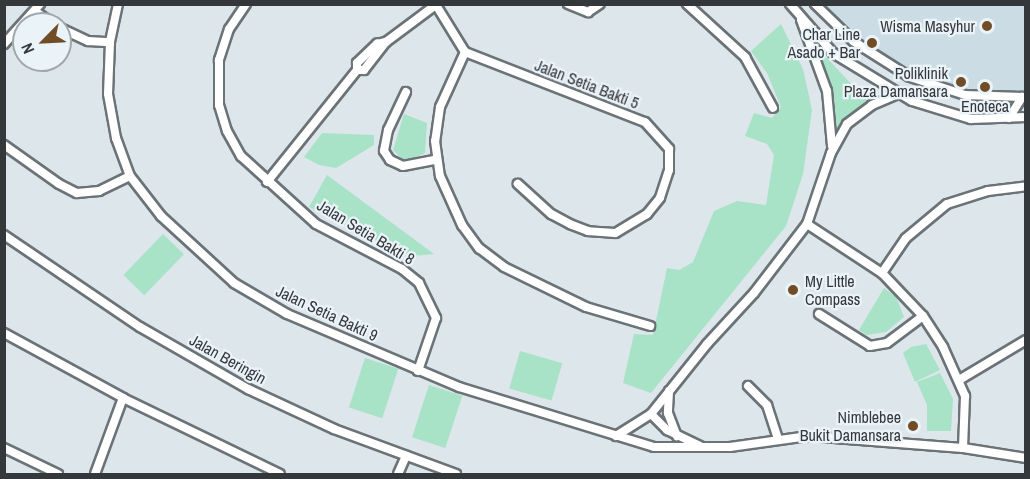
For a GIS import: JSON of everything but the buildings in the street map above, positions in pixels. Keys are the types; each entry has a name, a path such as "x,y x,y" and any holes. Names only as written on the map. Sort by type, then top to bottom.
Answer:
{"street":[{"name":"Jalan Setia Bakti 9","path":"118,4 110,42 111,116 130,176 161,216 234,283 287,314 418,371 616,436 665,449 708,448 808,436 963,448 1026,458"},
{"name":"Jalan Setia Bakti 8","path":"246,4 223,44 218,82 219,105 227,131 241,156 316,224 402,269 418,283 436,318 418,371"},
{"path":"568,4 588,12 600,4"},
{"path":"687,4 745,57 773,108"},
{"path":"790,4 833,53 898,94 954,116 1026,117"},
{"path":"815,4 853,41 910,77 965,95 1024,100"},
{"path":"267,182 357,70 357,63 437,5 465,52 440,108 435,160 462,225 488,254 504,267 586,308 650,326"},
{"path":"4,44 37,8"},
{"path":"800,17 826,91 831,153"},
{"path":"72,34 81,39 110,42"},
{"name":"Jalan Setia Bakti 5","path":"465,52 645,122 669,149 669,170 660,198 647,214 615,233 588,231 570,224 551,214 518,184"},
{"path":"406,93 388,129 384,151 390,160 403,166 435,160"},
{"path":"616,436 651,414 670,389 754,294 807,224 831,153 847,124 872,105 898,94"},
{"path":"1009,118 1024,100"},
{"path":"4,145 59,184 77,193 99,190 130,176"},
{"path":"882,273 906,238 947,204 988,190 1026,186"},
{"path":"807,224 882,273 923,316 959,380 967,413 963,448"},
{"name":"Jalan Beringin","path":"4,235 140,327 248,388 334,429 456,474"},
{"path":"819,314 870,346 887,343 923,316"},
{"path":"4,333 123,398 280,474"},
{"path":"959,380 1026,340"},
{"path":"748,386 767,405 778,440"},
{"path":"670,389 668,413 677,436"},
{"path":"95,474 123,398"},
{"path":"651,414 677,436 708,448"},
{"path":"4,448 58,474"},
{"path":"398,474 406,456"}],"shaded area":[{"path":"807,5 1025,5 1025,99 989,103 959,101 927,89 854,48"}],"green space":[{"path":"781,24 803,69 812,110 803,174 786,226 651,393 623,383 634,334 653,335 667,268 679,270 693,262 714,211 737,201 766,205 774,155 767,144 745,136 754,113 772,118 781,107 767,73 751,51"},
{"path":"825,56 857,90 885,98 871,103 834,141 831,101 818,62"},
{"path":"404,114 427,123 425,153 414,158 402,159 393,150"},
{"path":"322,133 374,135 374,145 336,168 319,165 304,157"},
{"path":"327,175 434,254 412,256 388,247 309,207"},
{"path":"163,234 184,254 144,295 123,275"},
{"path":"884,288 896,297 904,317 886,332 867,335 859,330"},
{"path":"926,344 940,370 915,382 903,353 911,347"},
{"path":"520,351 562,363 552,401 509,388"},
{"path":"365,358 398,369 382,418 349,407"},
{"path":"940,373 953,399 951,431 927,431 927,405 917,382"},
{"path":"429,385 462,396 445,448 412,437"}],"place":[{"name":"Wisma Masyhur","path":"987,26"},
{"name":"Char Line Asado + Bar","path":"872,43"},
{"name":"Poliklinik Plaza Damansara","path":"961,82"},
{"name":"Enoteca","path":"985,87"},
{"name":"My Little Compass","path":"793,290"},
{"name":"Nimblebee Bukit Damansara","path":"913,426"}]}
